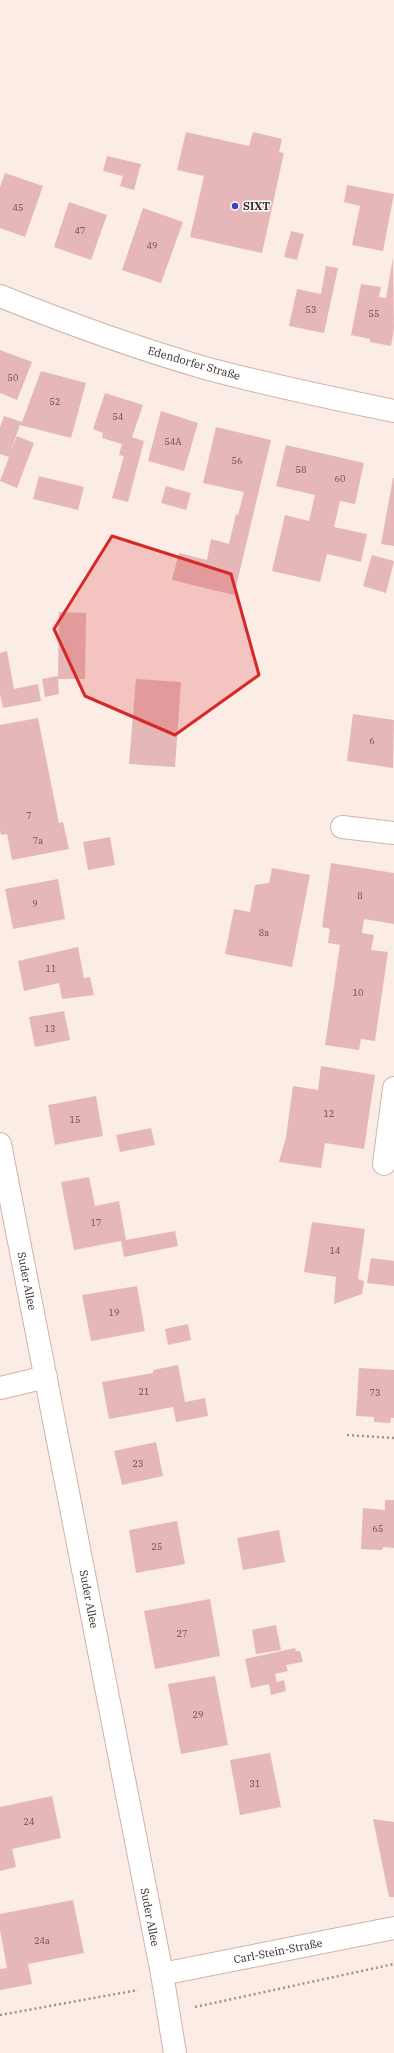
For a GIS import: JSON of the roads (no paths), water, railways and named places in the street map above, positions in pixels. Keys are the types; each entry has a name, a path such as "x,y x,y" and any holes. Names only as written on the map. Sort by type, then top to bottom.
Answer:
{"street":[{"name":"Edendorfer Straße","path":"0,296 140,348 205,368 394,410"},
{"path":"342,827 394,833"},
{"path":"384,1164 394,1088"},
{"name":"Suder Allee","path":"0,1144 163,1984 175,2053"},
{"path":"0,1388 46,1377"},
{"name":"Carl-Stein-Straße","path":"163,1984 394,1928"}],"place":[{"name":"SIXT","path":"235,206"}]}
